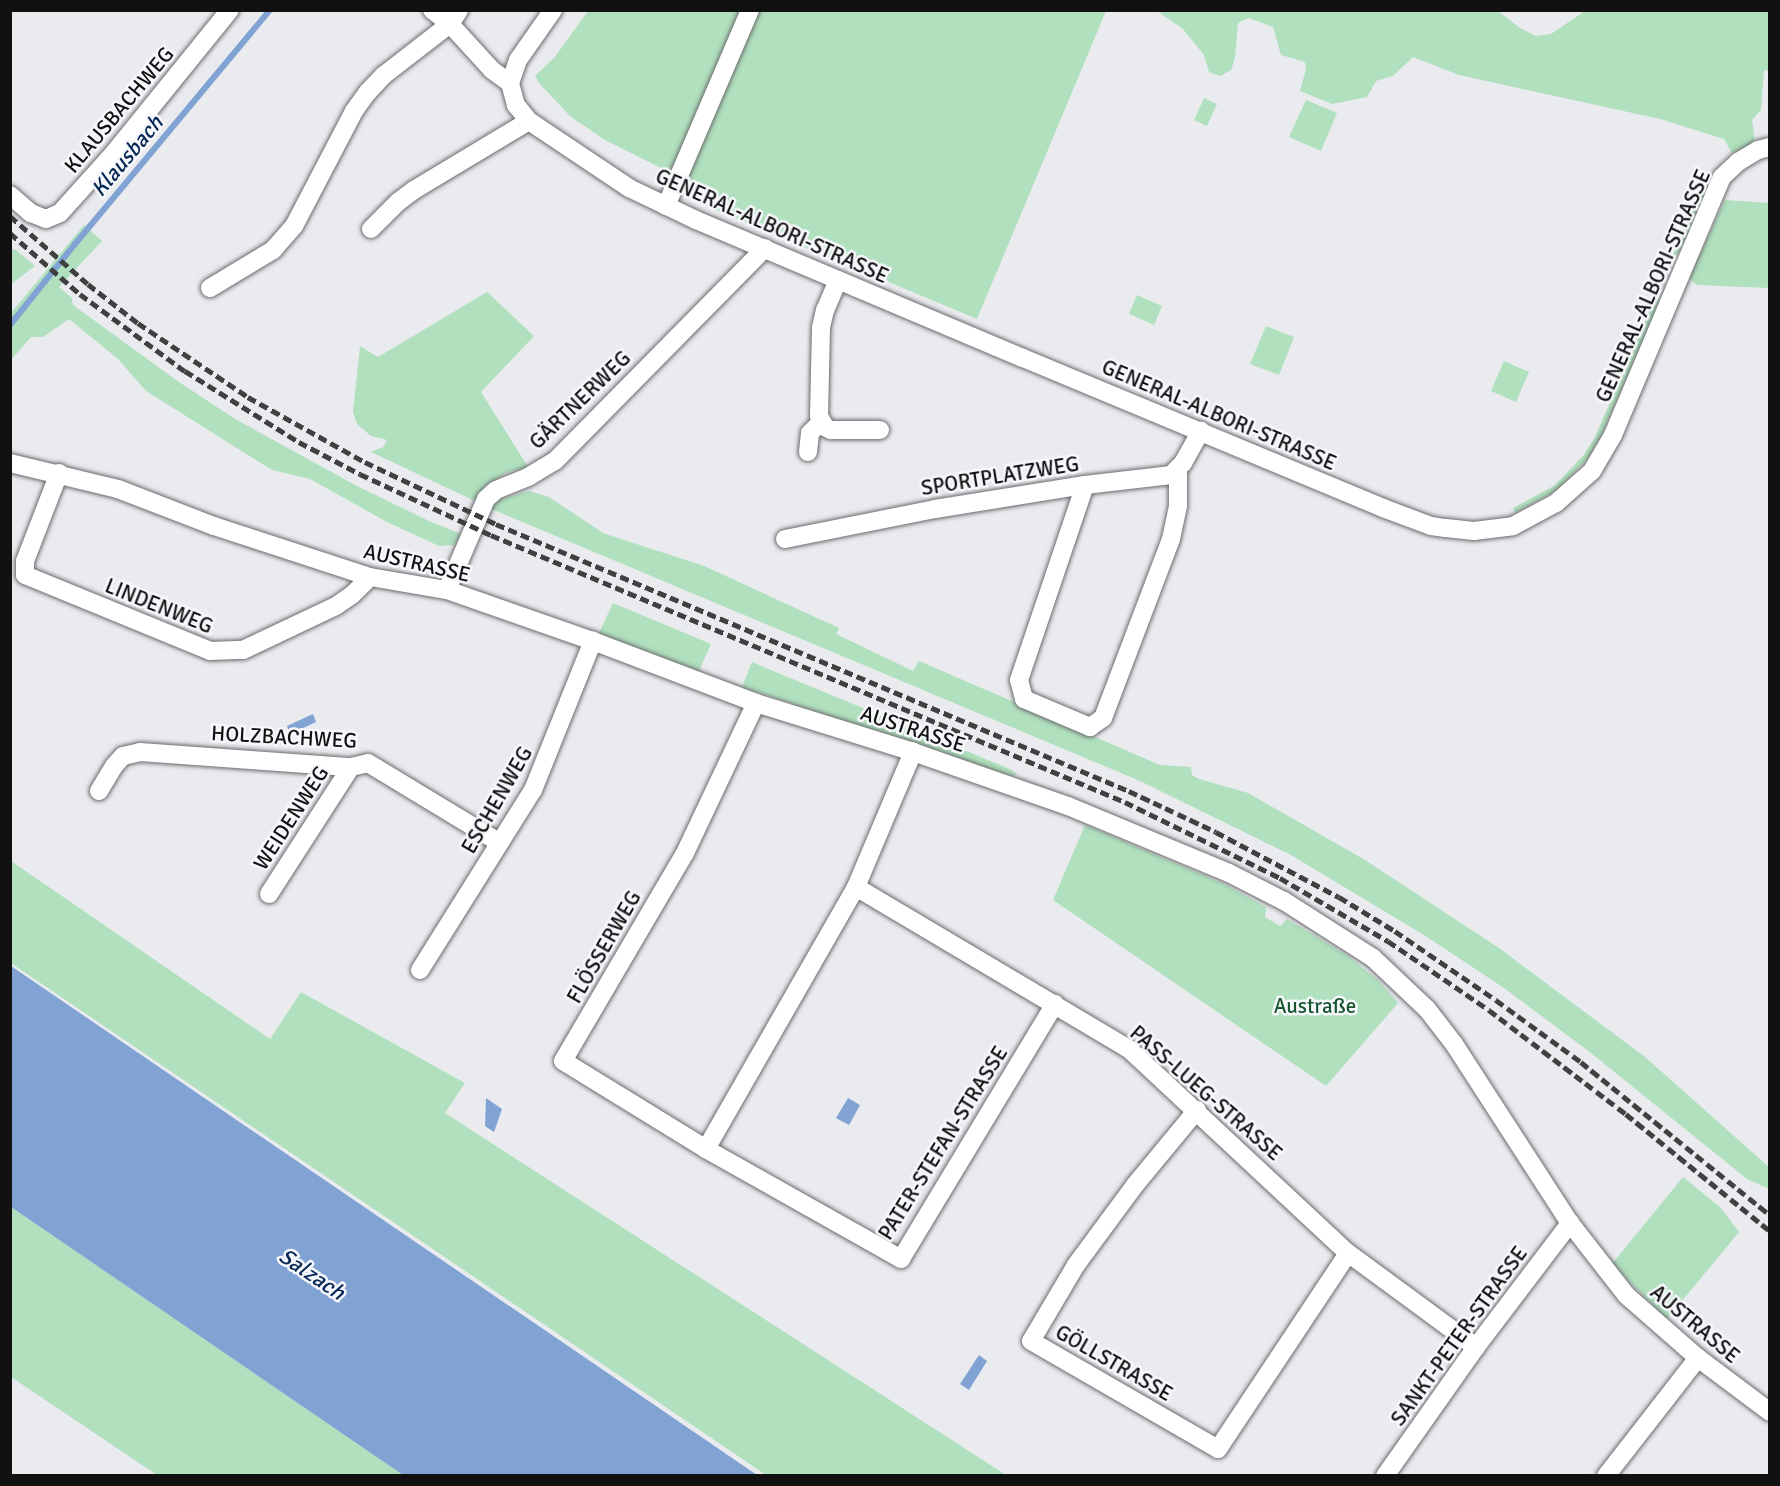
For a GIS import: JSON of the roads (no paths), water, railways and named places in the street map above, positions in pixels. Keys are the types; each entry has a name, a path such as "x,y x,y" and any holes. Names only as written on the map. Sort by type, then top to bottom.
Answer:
{"street":[{"name":"KLAUSBACHWEG","path":"10,195 31,213 46,219 60,213 114,153 230,10"},
{"path":"432,10 454,17 492,70 510,82 518,60 553,10"},
{"path":"666,206 750,10"},
{"path":"210,288 273,250 294,226 354,111 368,92 384,75 454,17"},
{"name":"GENERAL-ALBORI-STRASSE","path":"510,82 516,105 529,121 629,188 666,206 838,280 1431,526 1474,531 1512,526 1540,513 1581,483 1608,445 1722,177 1738,162 1758,150 1770,147"},
{"path":"371,229 398,202 414,190 529,121"},
{"name":"GÄRTNERWEG","path":"447,590 486,500 496,490 528,477 555,461 765,248"},
{"path":"838,280 825,310 821,328 819,416 825,427 838,431 880,430"},
{"path":"808,452 810,433 821,422"},
{"path":"1084,485 1019,680 1024,699 1090,727 1103,718 1171,539 1178,505 1178,470 1201,431"},
{"name":"AUSTRASSE","path":"10,463 118,489 214,526 370,577 447,590 593,641 756,703 914,752 1068,806 1229,873 1316,920 1374,958 1400,981 1436,1019 1570,1223 1626,1295 1698,1358 1770,1412"},
{"name":"SPORTPLATZWEG","path":"785,539 934,509 1084,485 1171,475 1178,470"},
{"name":"LINDENWEG","path":"59,473 26,561 25,575 210,651 243,650 336,606 352,595 370,577"},
{"name":"ESCHENWEG","path":"420,970 533,790 593,641"},
{"name":"FLÖSSERWEG","path":"706,1149 563,1061 685,853 756,703"},
{"name":"HOLZBACHWEG","path":"99,791 123,756 140,752 351,767 368,763 500,843"},
{"path":"706,1149 856,887 914,752"},
{"name":"WEIDENWEG","path":"269,894 351,767"},
{"name":"PASS-LUEG-STRASSE","path":"856,887 1130,1050 1348,1253 1476,1347"},
{"name":"PATER-STEFAN-STRASSE","path":"706,1149 901,1259 1055,1004"},
{"name":"GÖLLSTRASSE","path":"1197,1110 1135,1185 1076,1265 1031,1341 1218,1449 1348,1253"},
{"name":"SANKT-PETER-STRASSE","path":"1385,1476 1476,1347 1570,1223"},
{"path":"1606,1476 1698,1358"}],"water":[{"path":"313,714 316,722 290,734 287,726"},
{"name":"Salzach","path":"11,966 757,1475 403,1475 11,1207"},
{"path":"486,1098 502,1109 494,1132 485,1126"},
{"path":"848,1098 860,1105 849,1125 836,1118"},
{"path":"979,1355 987,1361 969,1390 960,1384"}],"waterway":[{"name":"Klausbach","path":"10,325 270,10"}],"railway":[{"path":"10,216 88,284 138,323 248,397 365,462 496,524 1129,791 1216,832 1339,897 1395,931 1581,1062 1770,1215"},
{"path":"10,233 80,294 185,371 299,442 360,474 491,535 1125,802 1280,878 1388,941 1489,1010 1626,1114 1770,1231"}],"park label":[{"name":"Austraße","path":"1315,1006"}]}
